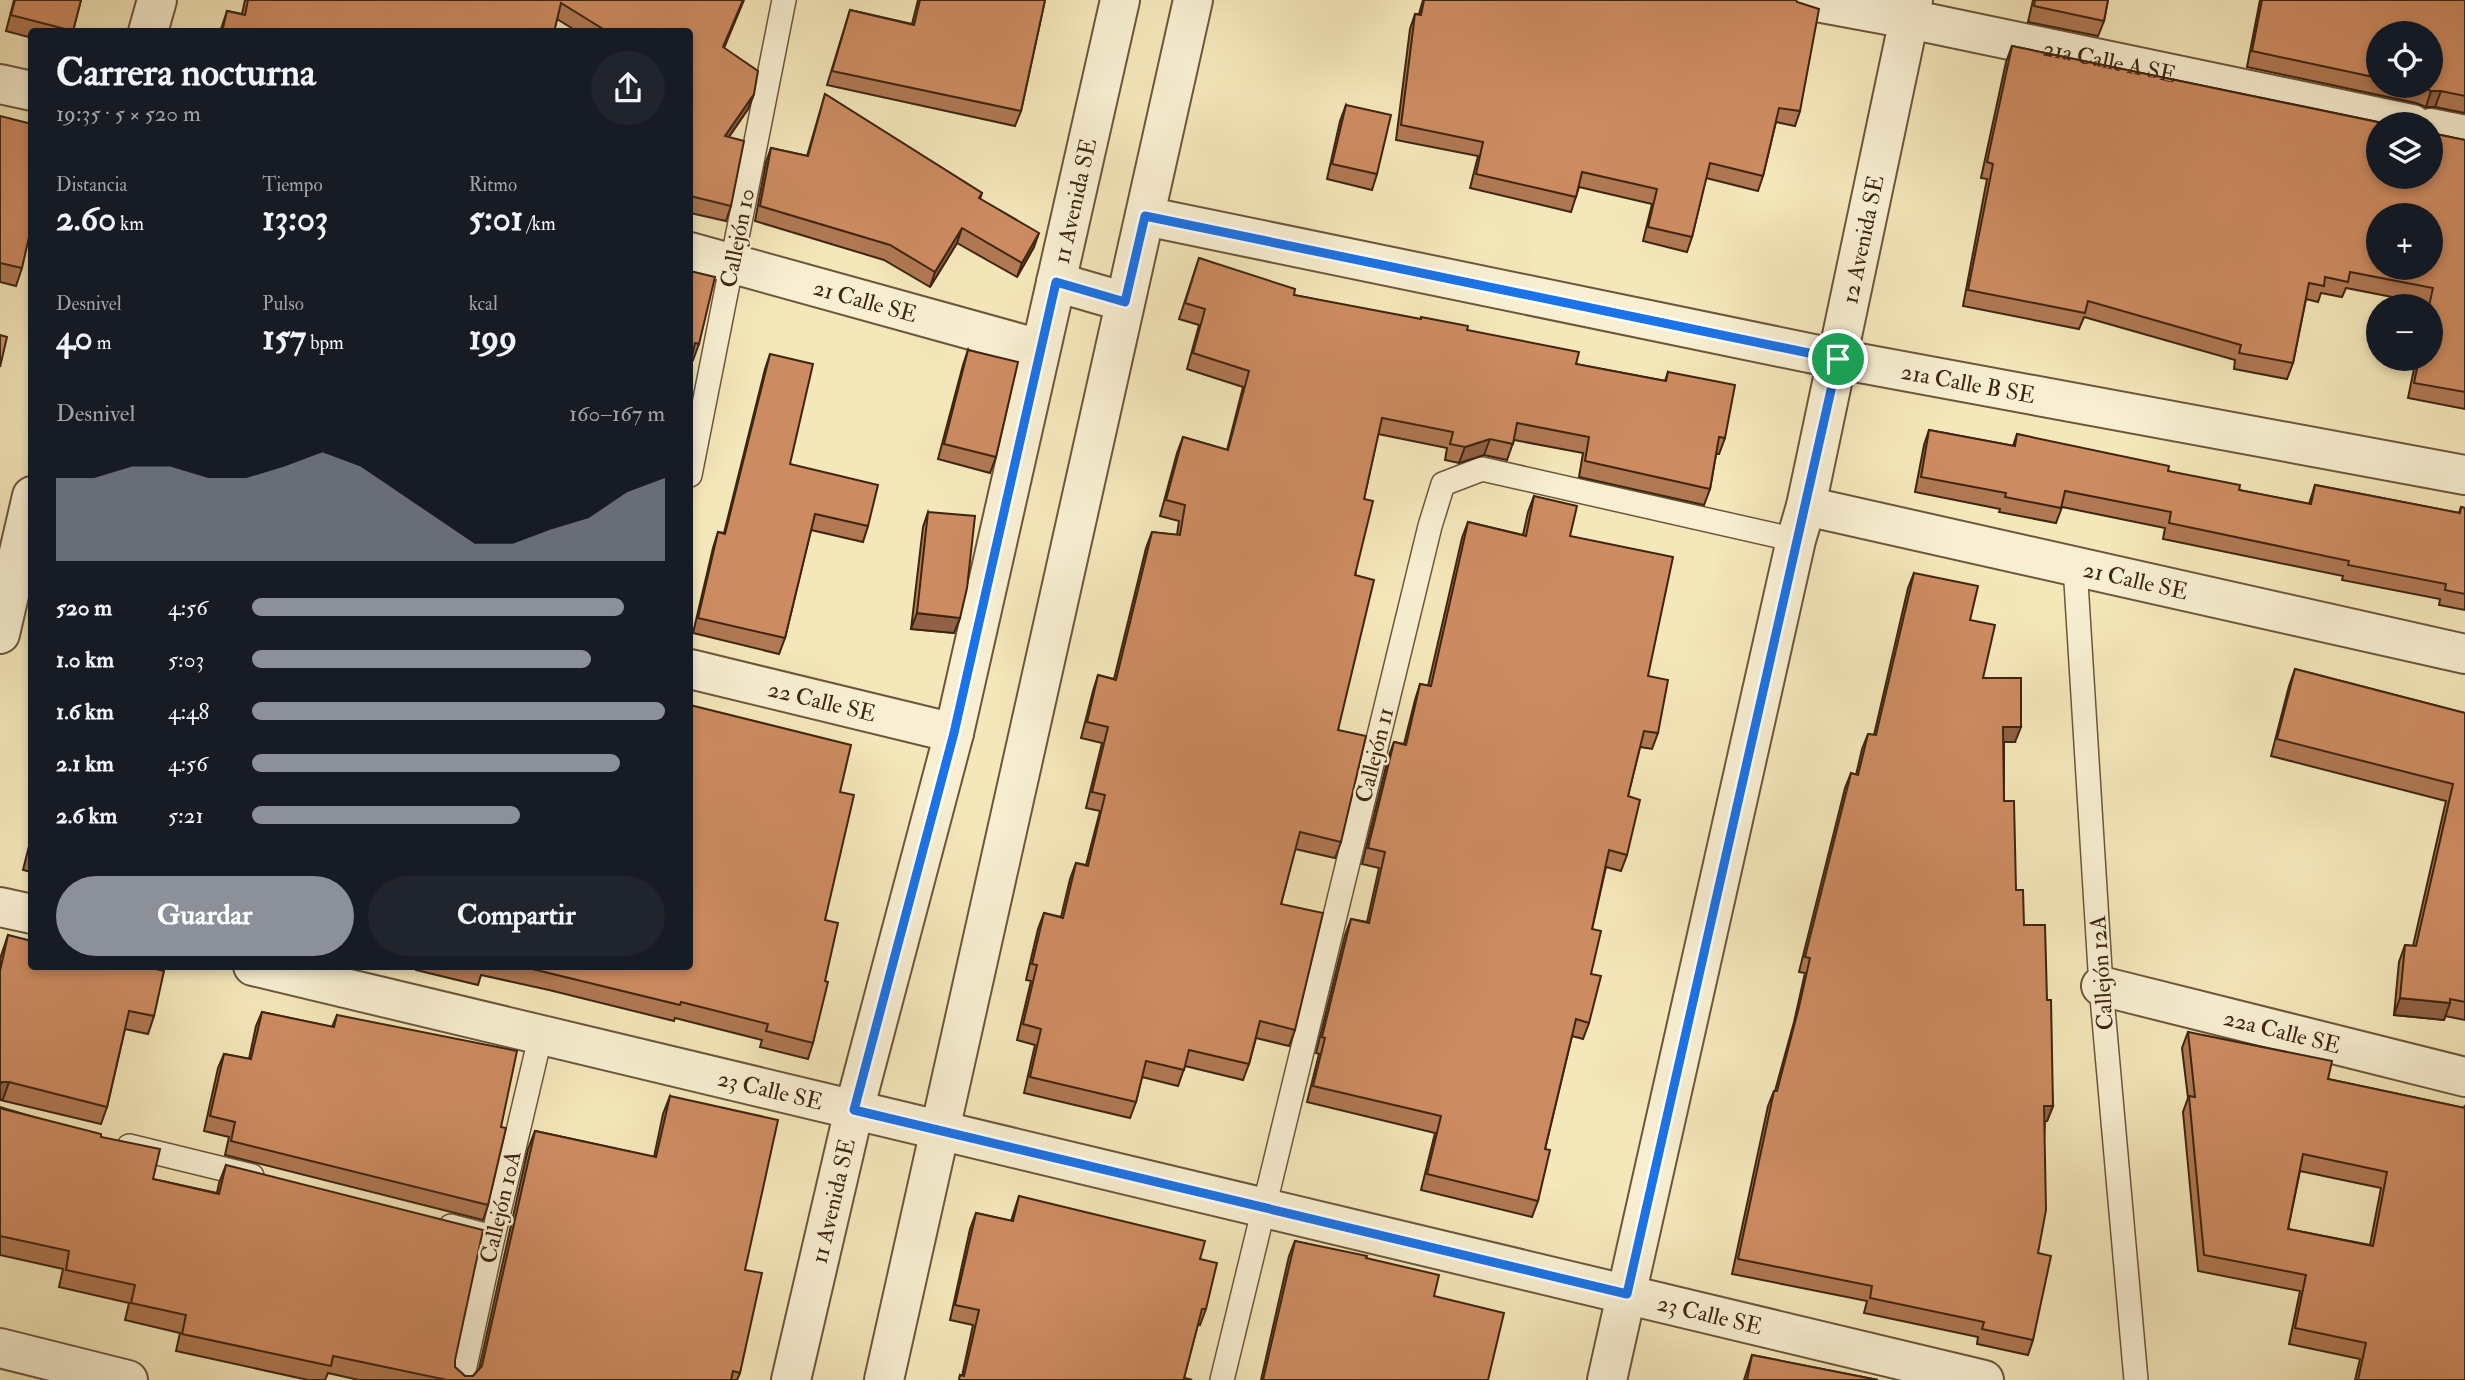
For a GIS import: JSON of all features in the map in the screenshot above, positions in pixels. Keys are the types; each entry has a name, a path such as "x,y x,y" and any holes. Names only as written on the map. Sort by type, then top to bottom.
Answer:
{"street":[{"path":"149,28 157,0"},
{"name":"11 Avenida SE","path":"790,1380 854,1110 954,733 1120,0"},
{"path":"884,1380 1193,0"},
{"name":"21a Calle A SE","path":"1806,0 1911,9 2366,113"},
{"name":"12 Avenida SE","path":"1606,1380 1838,359 1911,9"},
{"path":"0,83 28,90"},
{"path":"2443,130 2465,135"},
{"name":"21a Calle B SE","path":"1145,216 1838,359 2465,475"},
{"name":"21 Calle SE","path":"693,253 1040,349"},
{"path":"1056,282 1125,302"},
{"path":"0,634 23,503"},
{"name":"21 Calle SE","path":"1801,523 2075,566 2465,654"},
{"name":"22 Calle SE","path":"693,670 954,733"},
{"path":"0,907 28,913"},
{"name":"23 Calle SE","path":"270,970 1984,1380"},
{"name":"22a Calle SE","path":"2101,986 2465,1077"},
{"path":"0,1348 128,1380"}],"lane":[{"name":"Callejón 10","path":"693,460 784,0"},
{"name":"Callejón 11","path":"1222,1380 1430,526 1443,484 1482,469 1801,523"},
{"name":"Callejón 12A","path":"2075,566 2101,986 2136,1380"},
{"name":"Callejón 10A","path":"462,1380 541,1034"},
{"path":"107,1140 266,1180"},
{"path":"426,1220 493,1237"}],"building":[{"path":"15,0 81,0 74,28 61,28 11,15"},
{"path":"248,0 743,0 723,47 758,71 754,94 725,136 744,141 731,206 693,197 693,28 602,28 561,3 555,28 223,28 227,11 245,15"},
{"path":"920,0 1045,0 1021,111 832,71 850,10 914,25"},
{"path":"1424,0 1796,0 1819,9 1800,111 1779,108 1763,176 1710,163 1692,237 1648,227 1657,189 1582,172 1576,197 1476,174 1483,142 1401,125 1415,14 1421,15"},
{"path":"2035,0 2108,0 2104,21 2034,6"},
{"path":"2262,0 2465,0 2465,96 2443,91 2443,21 2366,21 2366,75 2252,51"},
{"path":"2012,46 2366,120 2366,189 2443,189 2443,135 2465,140 2465,392 2414,383 2416,371 2443,371 2443,294 2432,294 2433,288 2392,280 2443,280 2443,203 2366,203 2366,275 2350,272 2348,282 2325,277 2324,286 2309,283 2293,363 2239,353 2241,345 2088,301 2085,313 1968,290 1993,164 1987,162"},
{"path":"825,94 982,193 979,198 1039,233 1022,263 962,228 935,272 890,245 760,206 771,148 808,156"},
{"path":"1346,105 1391,115 1377,174 1332,164"},
{"path":"0,116 28,123 28,242 22,268 0,263"},
{"path":"1199,258 1295,289 1294,295 1468,326 1467,330 1579,352 1576,364 1666,381 1668,372 1735,385 1725,438 1719,437 1710,489 1585,461 1589,437 1517,423 1513,444 1490,439 1465,447 1450,444 1453,432 1382,418 1364,499 1373,501 1355,575 1374,580 1338,730 1366,736 1341,842 1300,832 1281,904 1323,913 1295,1030 1260,1021 1249,1064 1189,1050 1184,1070 1146,1061 1136,1102 1030,1077 1041,1029 1023,1024 1037,965 1032,964 1044,913 1063,918 1076,863 1088,866 1105,795 1092,792 1108,727 1087,722 1098,675 1116,680 1152,532 1180,535 1185,505 1166,500 1183,437 1228,450 1249,371 1193,353 1205,309 1185,303"},
{"path":"693,272 715,277 699,344 695,343 693,352"},
{"path":"0,335 7,337 0,367"},
{"path":"968,350 1018,362 996,457 944,444"},
{"path":"770,354 813,364 790,464 878,485 868,526 815,514 785,638 698,618 718,532 725,534"},
{"path":"1929,430 2015,446 2017,434 2169,466 2168,471 2240,485 2239,490 2311,504 2315,485 2460,513 2461,507 2465,508 2465,594 2445,590 2446,584 2348,565 2349,561 2169,523 2171,512 2065,491 2061,508 2005,497 2006,493 1921,477"},
{"path":"1534,496 1577,506 1570,536 1673,557 1648,676 1668,680 1658,733 1644,731 1628,796 1640,800 1627,855 1609,850 1592,929 1601,931 1591,974 1601,976 1589,1023 1576,1019 1545,1149 1550,1150 1538,1201 1427,1174 1441,1116 1313,1086 1351,919 1369,923 1385,852 1368,848 1394,742 1406,745 1420,684 1431,686 1468,522 1526,536"},
{"path":"928,512 975,516 967,588 960,618 917,613"},
{"path":"1914,573 1978,586 1970,620 1995,625 1983,678 2021,678 2021,727 2003,727 2004,801 2014,801 2016,890 2023,890 2024,925 2045,925 2047,1000 2051,1000 2053,1106 2044,1106 2046,1210 2038,1253 2051,1256 2033,1340 1982,1329 1984,1322 1870,1298 1872,1286 1738,1259 1774,1091 1777,1091 1810,958 1805,957 1851,773 1858,775 1868,734 1876,735"},
{"path":"2295,669 2465,713 2465,1002 2400,998 2405,945 2416,946 2453,784 2277,739"},
{"path":"693,706 851,745 840,792 854,795 825,920 838,923 825,981 828,982 813,1043 766,1031 768,1024 681,1002 680,1005 536,970 693,970"},
{"path":"8,935 28,940 28,970 164,971 154,1016 129,1011 107,1107 9,1082 0,1084 0,971"},
{"path":"262,1012 334,1027 337,1015 517,1051 501,1127 506,1128 488,1205 231,1141 235,1122 210,1116 224,1054 251,1059"},
{"path":"2188,1032 2332,1061 2328,1079 2465,1108 2465,1380 2358,1380 2366,1343 2295,1328 2306,1275 2204,1255 2189,1096 2195,1097","holes":["2303,1154 2387,1172 2373,1246 2288,1229"]},
{"path":"670,1096 778,1120 745,1270 762,1273 740,1373 733,1371 731,1380 447,1380 333,1356 331,1366 182,1334 186,1315 131,1303 135,1285 66,1270 69,1251 0,1236 0,1107 101,1134 101,1137 160,1149 153,1179 219,1194 226,1165 483,1230 455,1360 455,1367 465,1376 473,1376 482,1366 535,1131 656,1157"},
{"path":"1019,1196 1205,1241 1200,1259 1217,1263 1206,1309 1202,1309 1184,1378 1192,1380 959,1380 960,1375 964,1376 979,1310 955,1305 976,1213 1013,1221"},
{"path":"1295,1241 1439,1275 1434,1296 1504,1313 1488,1380 1263,1380"},
{"path":"1752,1355 1878,1380 1747,1380"}],"route":[{"path":"1145,216 1838,359 1627,1294 854,1110 954,733 1056,282 1125,302 1145,216"}]}
